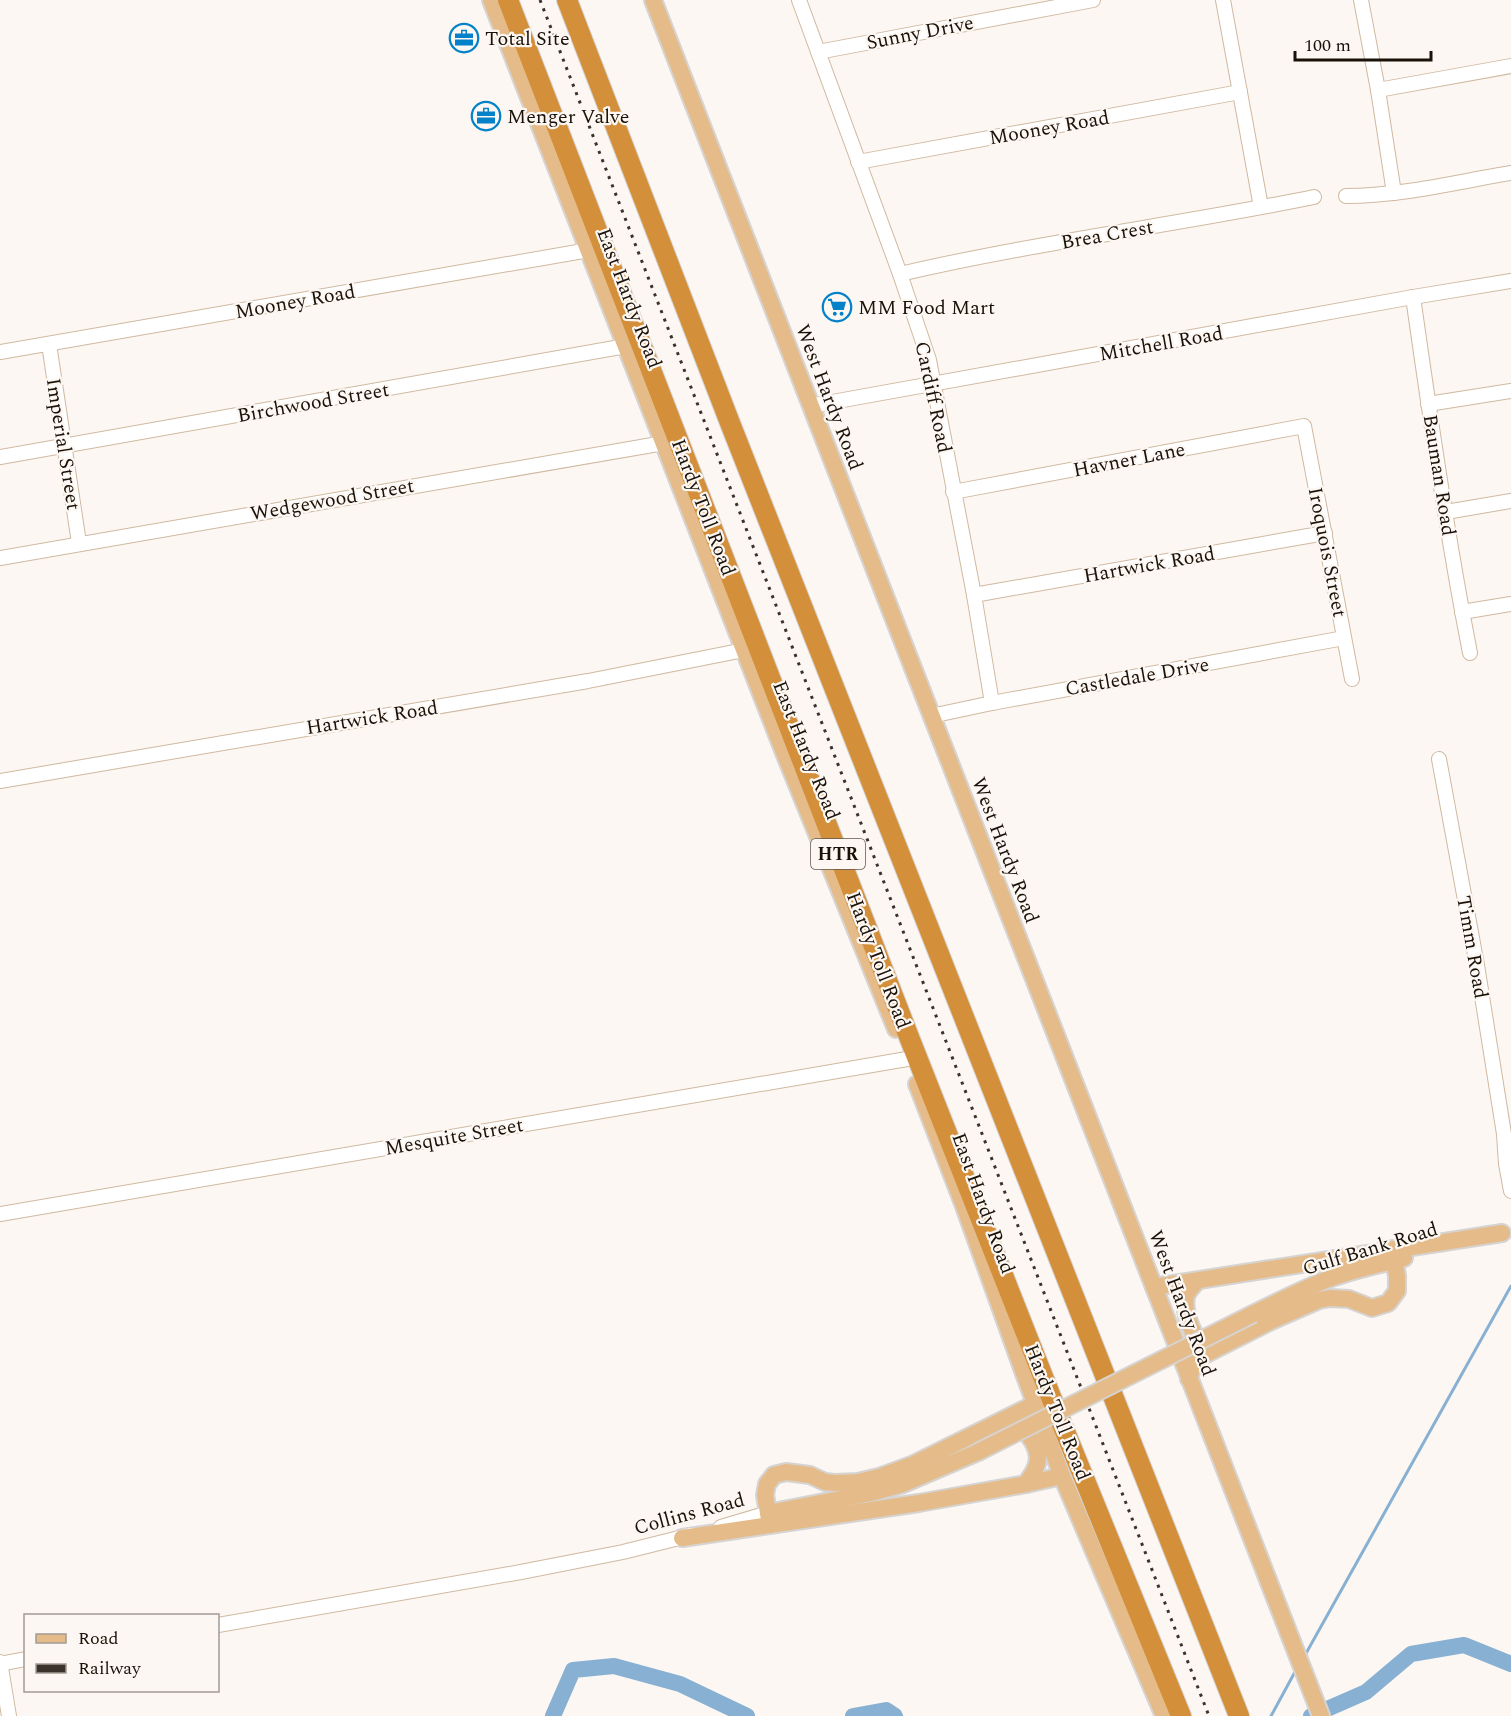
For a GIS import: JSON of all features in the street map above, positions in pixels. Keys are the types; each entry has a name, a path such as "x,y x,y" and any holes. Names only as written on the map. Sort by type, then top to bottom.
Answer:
{"highway":[{"name":"Hardy Toll Road","path":"508,0 909,1037 1174,1712"},
{"name":"HTR","path":"567,0 730,423 1239,1716"}],"main road":[{"name":"East Hardy Road","path":"491,0 744,650 908,1059 1062,1476 1174,1712"},
{"name":"West Hardy Road","path":"653,0 1321,1716"},
{"path":"1155,1287 1393,1255 1506,1232"},
{"path":"1189,1379 1194,1362 1200,1356 1318,1300 1349,1299 1372,1308 1388,1303 1396,1291 1397,1276 1393,1255"},
{"name":"Gulf Bank Road","path":"1148,1366 1291,1295 1368,1267 1393,1255"},
{"path":"1197,1281 1186,1294 1185,1310 1199,1343 1205,1348 1215,1349"},
{"name":"Collins Road","path":"769,1519 903,1484 978,1452 1148,1366"},
{"path":"769,1519 765,1495 767,1484 774,1475 786,1472 810,1475 825,1482 858,1482 879,1477 914,1464 1035,1404"},
{"path":"998,1424 1017,1423 1028,1433 1038,1452 1037,1466 1026,1484"},
{"path":"682,1538 769,1519 919,1503 1062,1476"}],"street":[{"name":"Cardiff Road","path":"798,0 900,274 929,360 974,595 992,703"},
{"name":"Sunny Drive","path":"818,52 1093,0"},
{"path":"1223,0 1262,207"},
{"path":"1361,0 1394,193"},
{"path":"1378,90 1511,66"},
{"name":"Mooney Road","path":"858,162 1240,92"},
{"path":"1346,196 1394,193 1511,173"},
{"name":"Brea Crest","path":"900,274 975,257 1314,197"},
{"name":"Mooney Road","path":"0,352 589,250"},
{"name":"Mitchell Road","path":"810,406 1511,281"},
{"name":"Bauman Road","path":"1413,297 1428,404 1470,653"},
{"name":"Imperial Street","path":"49,344 79,543"},
{"name":"Birchwood Street","path":"0,457 626,346"},
{"path":"1428,404 1511,390"},
{"name":"Havner Lane","path":"953,492 1304,426"},
{"name":"Iroquois Street","path":"1304,426 1352,679"},
{"name":"Wedgewood Street","path":"0,558 664,443"},
{"path":"1446,512 1511,501"},
{"name":"Hartwick Road","path":"974,595 1324,533"},
{"path":"1462,612 1511,604"},
{"name":"Castledale Drive","path":"931,716 1344,638"},
{"name":"Hartwick Road","path":"0,781 588,681 744,650"},
{"name":"Timm Road","path":"1439,759 1508,1140 1506,1164 1511,1191"},
{"name":"Mesquite Street","path":"0,1214 908,1059"},
{"name":"Collins Road","path":"219,1625 521,1572 682,1538"},
{"path":"9,1716 0,1663 24,1659"}],"waterway":[{"path":"1304,1657 1511,1286"},
{"path":"1311,1716 1366,1692 1411,1654 1464,1645 1511,1664"},
{"path":"553,1716 573,1670 614,1666 680,1684 747,1716"},
{"path":"1271,1716 1296,1670"},
{"path":"853,1716 886,1710 895,1716"}],"railway":[{"path":"540,0 1209,1716"}],"place":[{"name":"Total Site","path":"464,38"},
{"name":"Menger Valve","path":"486,116"},
{"name":"MM Food Mart","path":"837,307"}]}
